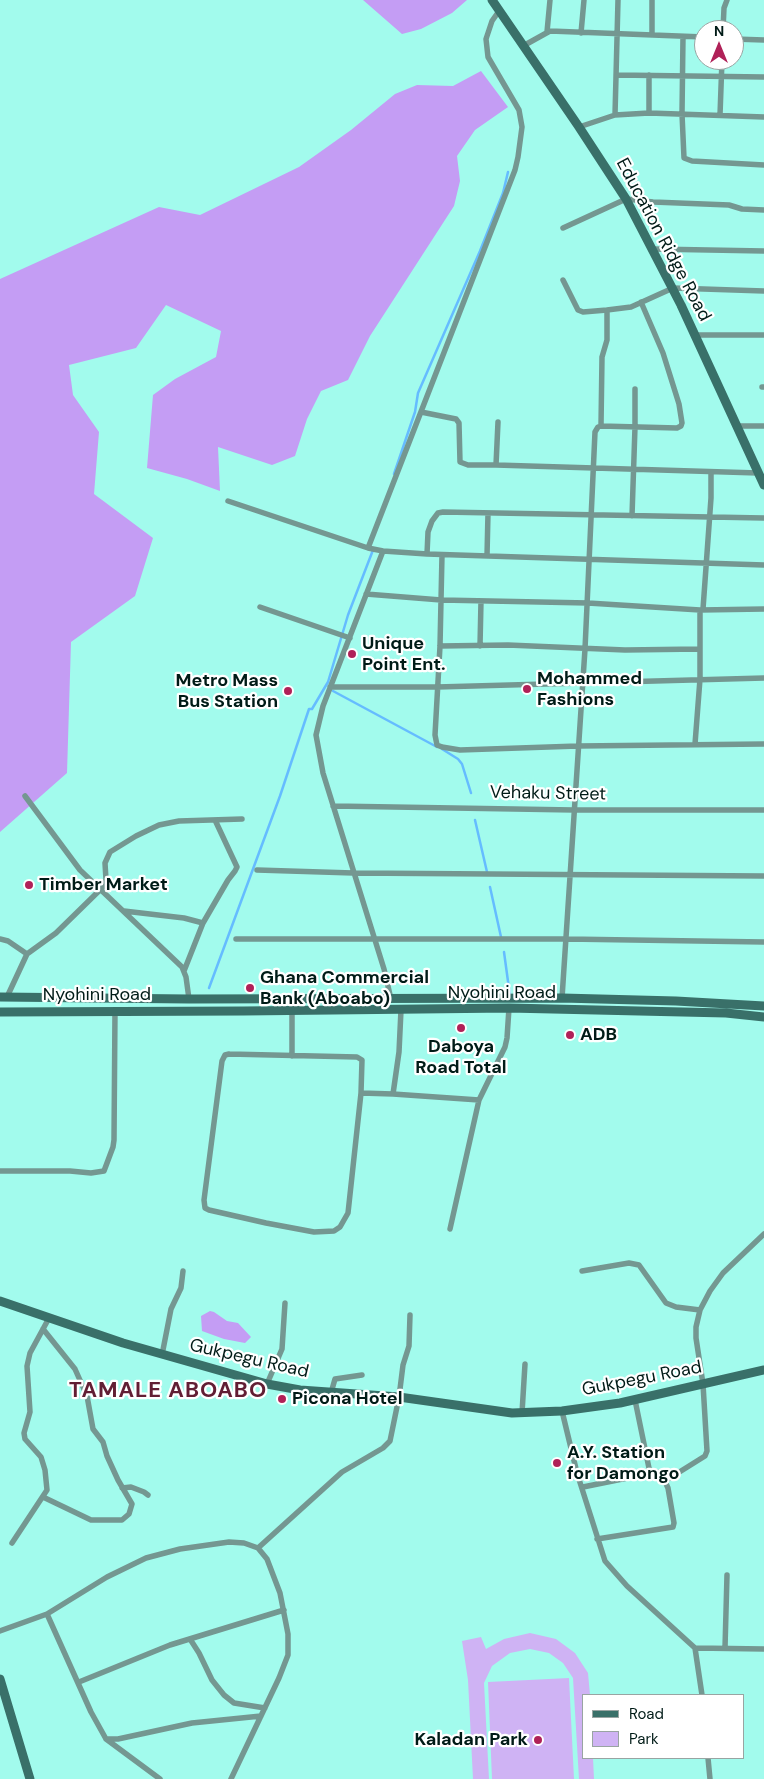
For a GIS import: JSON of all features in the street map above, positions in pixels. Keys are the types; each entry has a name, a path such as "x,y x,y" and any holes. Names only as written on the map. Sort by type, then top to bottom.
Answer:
{"main road":[{"name":"Education Ridge Road","path":"492,0 626,199 673,288 764,485"},
{"name":"Nyohini Road","path":"3,997 189,999 562,998 676,1001 764,1006"},
{"name":"Nyohini Road","path":"0,1012 510,1008 726,1013 764,1017"},
{"name":"Gukpegu Road","path":"0,1301 162,1355 267,1384 300,1390 399,1398 512,1413 562,1411 635,1400 764,1370"},
{"path":"0,1682 30,1779"}],"street":[{"path":"547,32 550,0"},
{"path":"580,33 584,0"},
{"path":"615,115 618,0"},
{"path":"652,0 652,35"},
{"path":"723,20 724,8 727,0"},
{"path":"368,548 515,170 522,127 519,110 488,57 486,40 492,21 499,11"},
{"path":"523,46 547,32 694,37"},
{"path":"683,36 682,114 686,160 764,165"},
{"path":"744,39 764,40"},
{"path":"720,116 721,70"},
{"path":"616,75 764,78"},
{"path":"648,113 650,76"},
{"path":"579,127 615,115 648,113 764,117"},
{"path":"563,228 626,199 730,205 742,209 764,210"},
{"path":"653,249 764,251"},
{"path":"563,280 578,310 583,312 631,307 673,288 764,290"},
{"path":"562,998 588,603 595,432 601,426 677,428 682,423 679,404 663,353 641,302"},
{"path":"601,426 602,357 607,340 607,310"},
{"path":"695,335 764,335"},
{"path":"632,516 635,427 634,389"},
{"path":"421,412 456,419 459,423 459,456 460,462 463,464 758,473"},
{"path":"496,465 498,422"},
{"path":"737,426 764,426"},
{"path":"695,744 705,562 711,498 711,472"},
{"path":"228,501 368,548 383,551 442,555 764,565"},
{"path":"427,554 428,532 432,521 438,514 443,512 764,518"},
{"path":"487,556 488,513"},
{"path":"383,551 330,686 316,735 319,758 332,806 386,975 391,999"},
{"path":"442,555 436,740 437,744 442,748 460,750 578,746 764,744"},
{"path":"366,594 441,600 588,603 702,609 764,609"},
{"path":"480,646 481,601"},
{"path":"260,607 350,638"},
{"path":"440,646 700,650"},
{"path":"330,686 437,687 764,678"},
{"path":"25,796 70,858 101,891 178,963 184,971 189,999"},
{"name":"Vehaku Street","path":"332,806 574,810 764,810"},
{"path":"3,997 26,954 56,933 101,891 106,880 105,863 110,852 159,825 172,822 242,819"},
{"path":"184,971 203,923 237,867 215,820"},
{"path":"256,870 570,876 764,876"},
{"path":"124,911 184,918 203,923"},
{"path":"0,939 8,941 26,954"},
{"path":"236,940 566,939 764,942"},
{"path":"450,1229 479,1100 505,1047 510,1008"},
{"path":"394,1094 401,1010"},
{"path":"0,1171 70,1171 91,1173 104,1171 114,1140 115,1011"},
{"path":"292,1011 292,1056"},
{"path":"229,1054 360,1058 363,1064 361,1092 348,1213 340,1227 334,1231 314,1232 205,1208 223,1058 229,1054"},
{"path":"361,1092 479,1100"},
{"path":"665,1481 706,1454 707,1426 696,1338 696,1327 700,1310 710,1290 722,1273 764,1234"},
{"path":"582,1271 629,1263 639,1265 666,1303 676,1307 700,1310"},
{"path":"162,1355 171,1310 180,1288 183,1271"},
{"path":"267,1384 282,1348 285,1303"},
{"path":"258,1548 337,1477 387,1444 393,1435 402,1365 409,1346 410,1315"},
{"path":"12,1543 47,1490 45,1470 41,1457 25,1438 24,1433 30,1412 27,1366 30,1353 49,1318"},
{"path":"43,1330 75,1370 87,1396 93,1429 103,1442 107,1456 132,1504 129,1514 122,1520 91,1520 65,1508 55,1501 43,1497"},
{"path":"522,1413 525,1364"},
{"path":"332,1393 335,1379 362,1376"},
{"path":"635,1400 650,1473"},
{"path":"562,1411 577,1474 605,1561 614,1573 695,1648 702,1694"},
{"path":"582,1487 657,1472 662,1475 671,1499 673,1527 597,1539"},
{"path":"122,1488 131,1487 148,1495"},
{"path":"0,1631 47,1614 107,1577 146,1558 180,1549 229,1542 244,1543 258,1548 267,1559 274,1574 284,1610 288,1634 288,1655 231,1779"},
{"path":"725,1648 726,1575"},
{"path":"79,1682 170,1645 284,1610"},
{"path":"47,1614 91,1712 106,1739 160,1779"},
{"path":"190,1639 199,1652 212,1680 224,1695 234,1703 265,1708"},
{"path":"695,1648 764,1649"},
{"path":"106,1739 118,1739 192,1723 261,1716"},
{"path":"708,1759 710,1779"}],"green space":[{"path":"530,1633 556,1639 575,1653 588,1673 590,1694 582,1694 582,1759 593,1759 594,1779 579,1779 573,1678 563,1663 549,1653 530,1649 510,1653 492,1666 484,1683 489,1779 473,1779 468,1680 462,1641 481,1637 486,1649 504,1639"},
{"path":"569,1678 574,1779 492,1779 488,1682"}],"shaded area":[{"path":"363,0 467,0 452,13 421,29 402,34"},
{"path":"481,71 508,107 475,130 457,156 460,181 454,206 370,336 348,380 321,391 307,419 295,456 272,465 218,447 220,491 187,479 147,468 153,395 175,379 216,357 221,331 166,305 136,348 69,365 73,395 99,432 94,494 153,538 135,596 71,642 67,773 0,832 0,279 159,207 200,215 299,167 351,130 395,94 417,85 453,86"},
{"path":"210,1311 227,1321 238,1323 251,1337 245,1343 224,1339 202,1331 201,1316"}],"waterway":[{"path":"394,474 415,412 418,393 480,251 503,193 508,172"},
{"path":"209,988 280,796 309,709 312,709 328,682 348,615 373,550"},
{"path":"333,691 437,747"},
{"path":"442,749 458,759 462,764 471,793"},
{"path":"475,820 487,872"},
{"path":"490,887 501,937"},
{"path":"504,952 510,996"}],"place":[{"name":"Unique Point Ent.","path":"352,654"},
{"name":"Mohammed Fashions","path":"527,689"},
{"name":"Metro Mass Bus Station","path":"288,691"},
{"name":"Timber Market","path":"29,885"},
{"name":"Ghana Commercial Bank (Aboabo)","path":"250,988"},
{"name":"Daboya Road Total","path":"461,1028"},
{"name":"ADB","path":"570,1035"},
{"name":"Picona Hotel","path":"282,1399"},
{"name":"A.Y. Station for Damongo","path":"557,1463"},
{"name":"Kaladan Park","path":"538,1740"}],"district":[{"name":"TAMALE ABOABO","path":"168,1391"}]}
